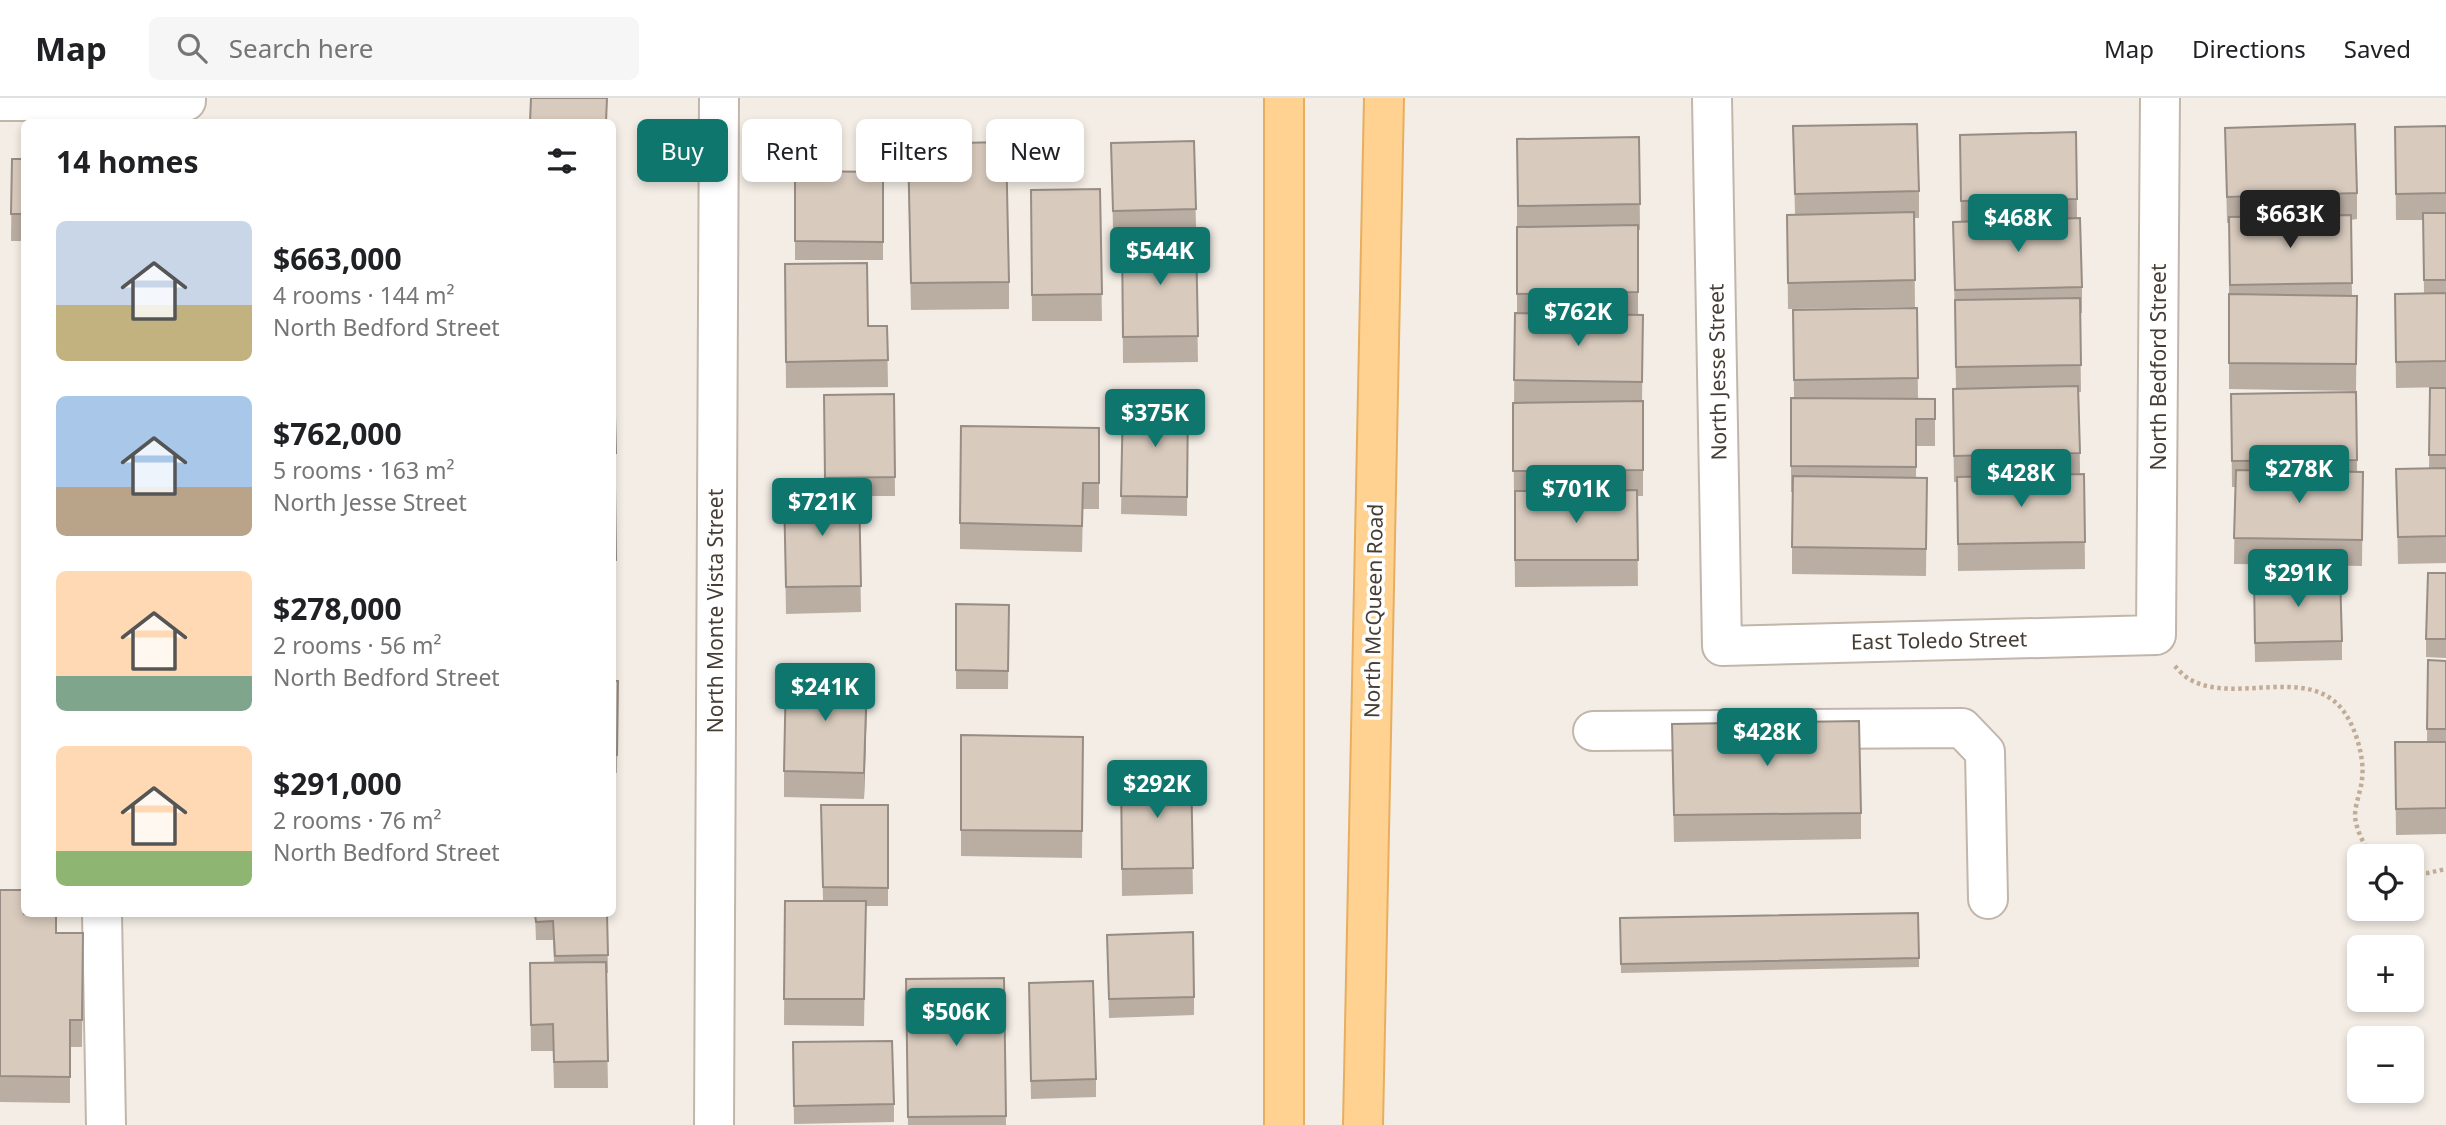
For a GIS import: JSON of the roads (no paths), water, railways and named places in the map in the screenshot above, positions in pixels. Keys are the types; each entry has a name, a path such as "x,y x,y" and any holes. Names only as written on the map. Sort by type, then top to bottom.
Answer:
{"main road":[{"path":"1284,98 1284,1125"},
{"name":"North McQueen Road","path":"1363,1125 1384,98"}],"street":[{"name":"North Monte Vista Street","path":"714,1125 719,98"},
{"name":"North Jesse Street","path":"1712,98 1722,646"},
{"name":"North Bedford Street","path":"2153,635 2160,98"},
{"path":"0,101 186,99"},
{"name":"East Toledo Street","path":"1722,646 2153,635"},
{"path":"1593,732 1962,728 1985,752 1988,899"},
{"path":"102,917 106,1125"}]}
